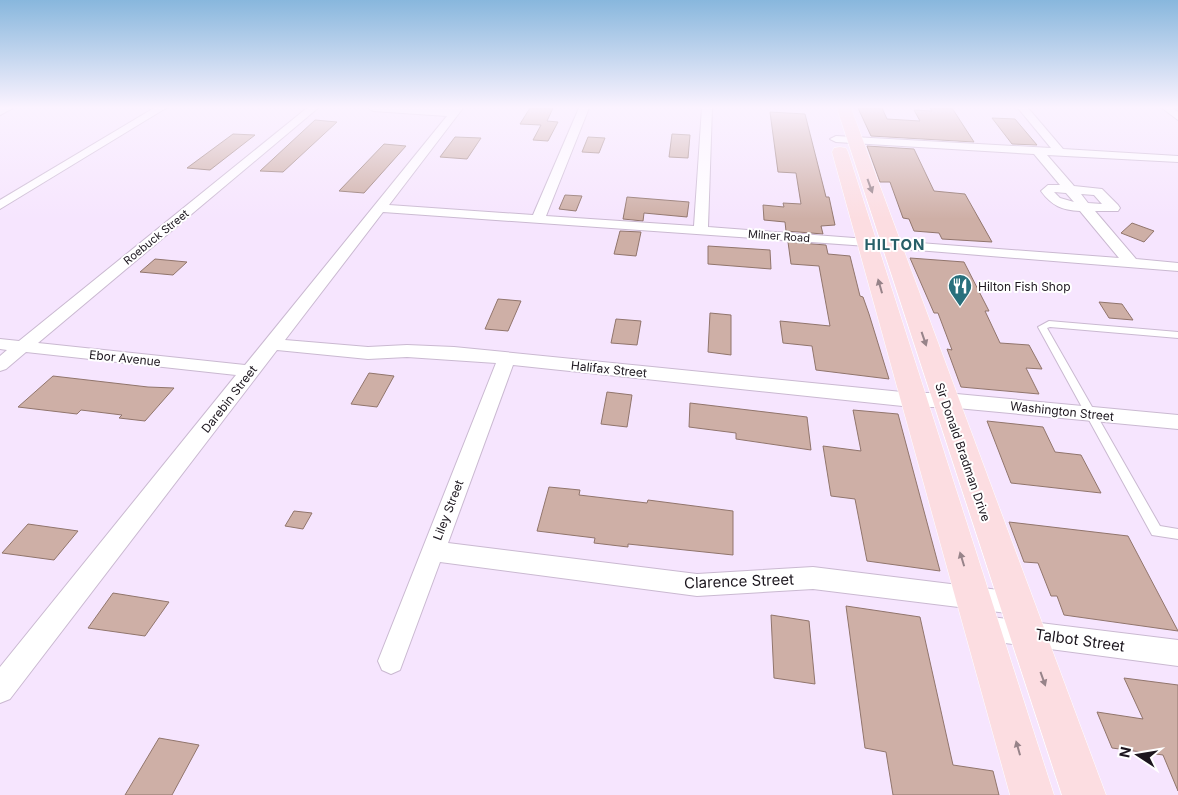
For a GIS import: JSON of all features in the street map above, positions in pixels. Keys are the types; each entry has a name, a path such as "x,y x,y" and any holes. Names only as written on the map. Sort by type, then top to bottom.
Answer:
{"main road":[{"name":"Sir Donald Bradman Drive","path":"843,145 867,242 929,400 1021,618 1084,795"},
{"name":"Sir Donald Bradman Drive","path":"846,145 892,246 978,613 1032,795"}],"street":[{"path":"0,205 99,145"},
{"name":"Roebuck Street","path":"0,366 268,145"},
{"name":"Darebin Street","path":"0,689 428,145"},
{"path":"538,219 569,145"},
{"path":"701,230 705,145"},
{"path":"981,145 1178,159"},
{"path":"1055,145 1060,151"},
{"path":"1038,150 1131,263"},
{"path":"1052,188 1070,190 1098,192 1113,208 1085,208 1060,204 1047,191 1052,188"},
{"name":"Milner Road","path":"379,208 867,242 892,246 1178,267"},
{"name":"Ebor Avenue","path":"0,344 250,372"},
{"name":"Halifax Street","path":"272,344 368,353 407,351 506,358 929,400"},
{"name":"Liley Street","path":"390,661 506,358"},
{"name":"Washington Street","path":"929,400 1178,422"},
{"name":"Clarence Street","path":"432,551 697,585 813,578 978,613"},
{"name":"Talbot Street","path":"978,613 1021,618 1178,653"}],"lane":[{"path":"1178,335 1049,324 1042,328 1156,531 1178,534"}],"building":[{"path":"218,145 242,145 210,170 187,168"},
{"path":"288,145 312,145 283,172 260,171"},
{"path":"383,145 406,146 364,193 339,191"},
{"path":"449,145 476,145 467,159 440,157"},
{"path":"585,145 602,145 599,153 582,152"},
{"path":"671,145 689,145 688,158 669,157"},
{"path":"774,145 813,145 826,197 829,197 835,225 821,226 823,234 786,231 785,222 764,220 763,205 784,207 783,203 801,204 796,173 778,172"},
{"path":"867,146 914,149 934,191 965,194 992,242 942,239 939,233 914,231 909,219 903,218 890,182 880,182"},
{"path":"565,195 582,196 576,211 559,209"},
{"path":"627,197 689,202 687,217 644,213 643,221 623,219"},
{"path":"1132,223 1154,231 1144,242 1121,233"},
{"path":"620,231 641,232 636,256 614,254"},
{"path":"788,242 826,245 828,254 850,256 860,296 863,297 869,314 889,379 816,370 812,346 783,343 780,321 830,326 819,266 791,264"},
{"path":"708,246 770,250 771,269 708,264"},
{"path":"910,258 964,262 989,311 985,311 1000,343 1029,345 1042,369 1026,368 1039,394 961,387 947,349 952,350 938,313 934,313"},
{"path":"155,259 187,262 173,275 140,272"},
{"path":"498,299 521,301 508,331 485,329"},
{"path":"1099,302 1122,304 1133,320 1109,318"},
{"path":"710,313 731,315 731,355 708,352"},
{"path":"616,319 641,321 637,345 611,343"},
{"path":"369,373 394,376 377,407 351,404"},
{"path":"53,376 148,387 174,388 145,421 119,418 122,415 81,410 77,414 18,407"},
{"path":"607,392 632,395 627,427 601,424"},
{"path":"690,403 807,417 811,450 736,439 736,433 689,427"},
{"path":"853,410 898,414 940,571 867,561 855,499 831,496 823,446 861,451"},
{"path":"987,421 1043,427 1055,452 1081,455 1101,493 1011,483"},
{"path":"549,487 580,490 579,495 647,503 648,500 733,511 733,555 628,544 628,547 594,543 595,538 537,531"},
{"path":"294,511 312,513 303,529 285,526"},
{"path":"1009,522 1128,536 1178,631 1064,615 1057,596 1051,596 1038,563 1024,562"},
{"path":"28,524 78,531 54,560 2,553"},
{"path":"113,593 169,602 145,636 88,628"},
{"path":"846,606 920,617 953,765 993,771 999,795 893,795 886,752 865,748"},
{"path":"771,615 809,621 815,684 774,678"},
{"path":"1124,678 1178,685 1178,791 1163,755 1112,748 1097,712 1143,719"},
{"path":"159,738 199,745 172,795 125,795"}],"place":[{"name":"Hilton Fish Shop","path":"960,307"}],"district":[{"name":"HILTON","path":"895,244"}]}
